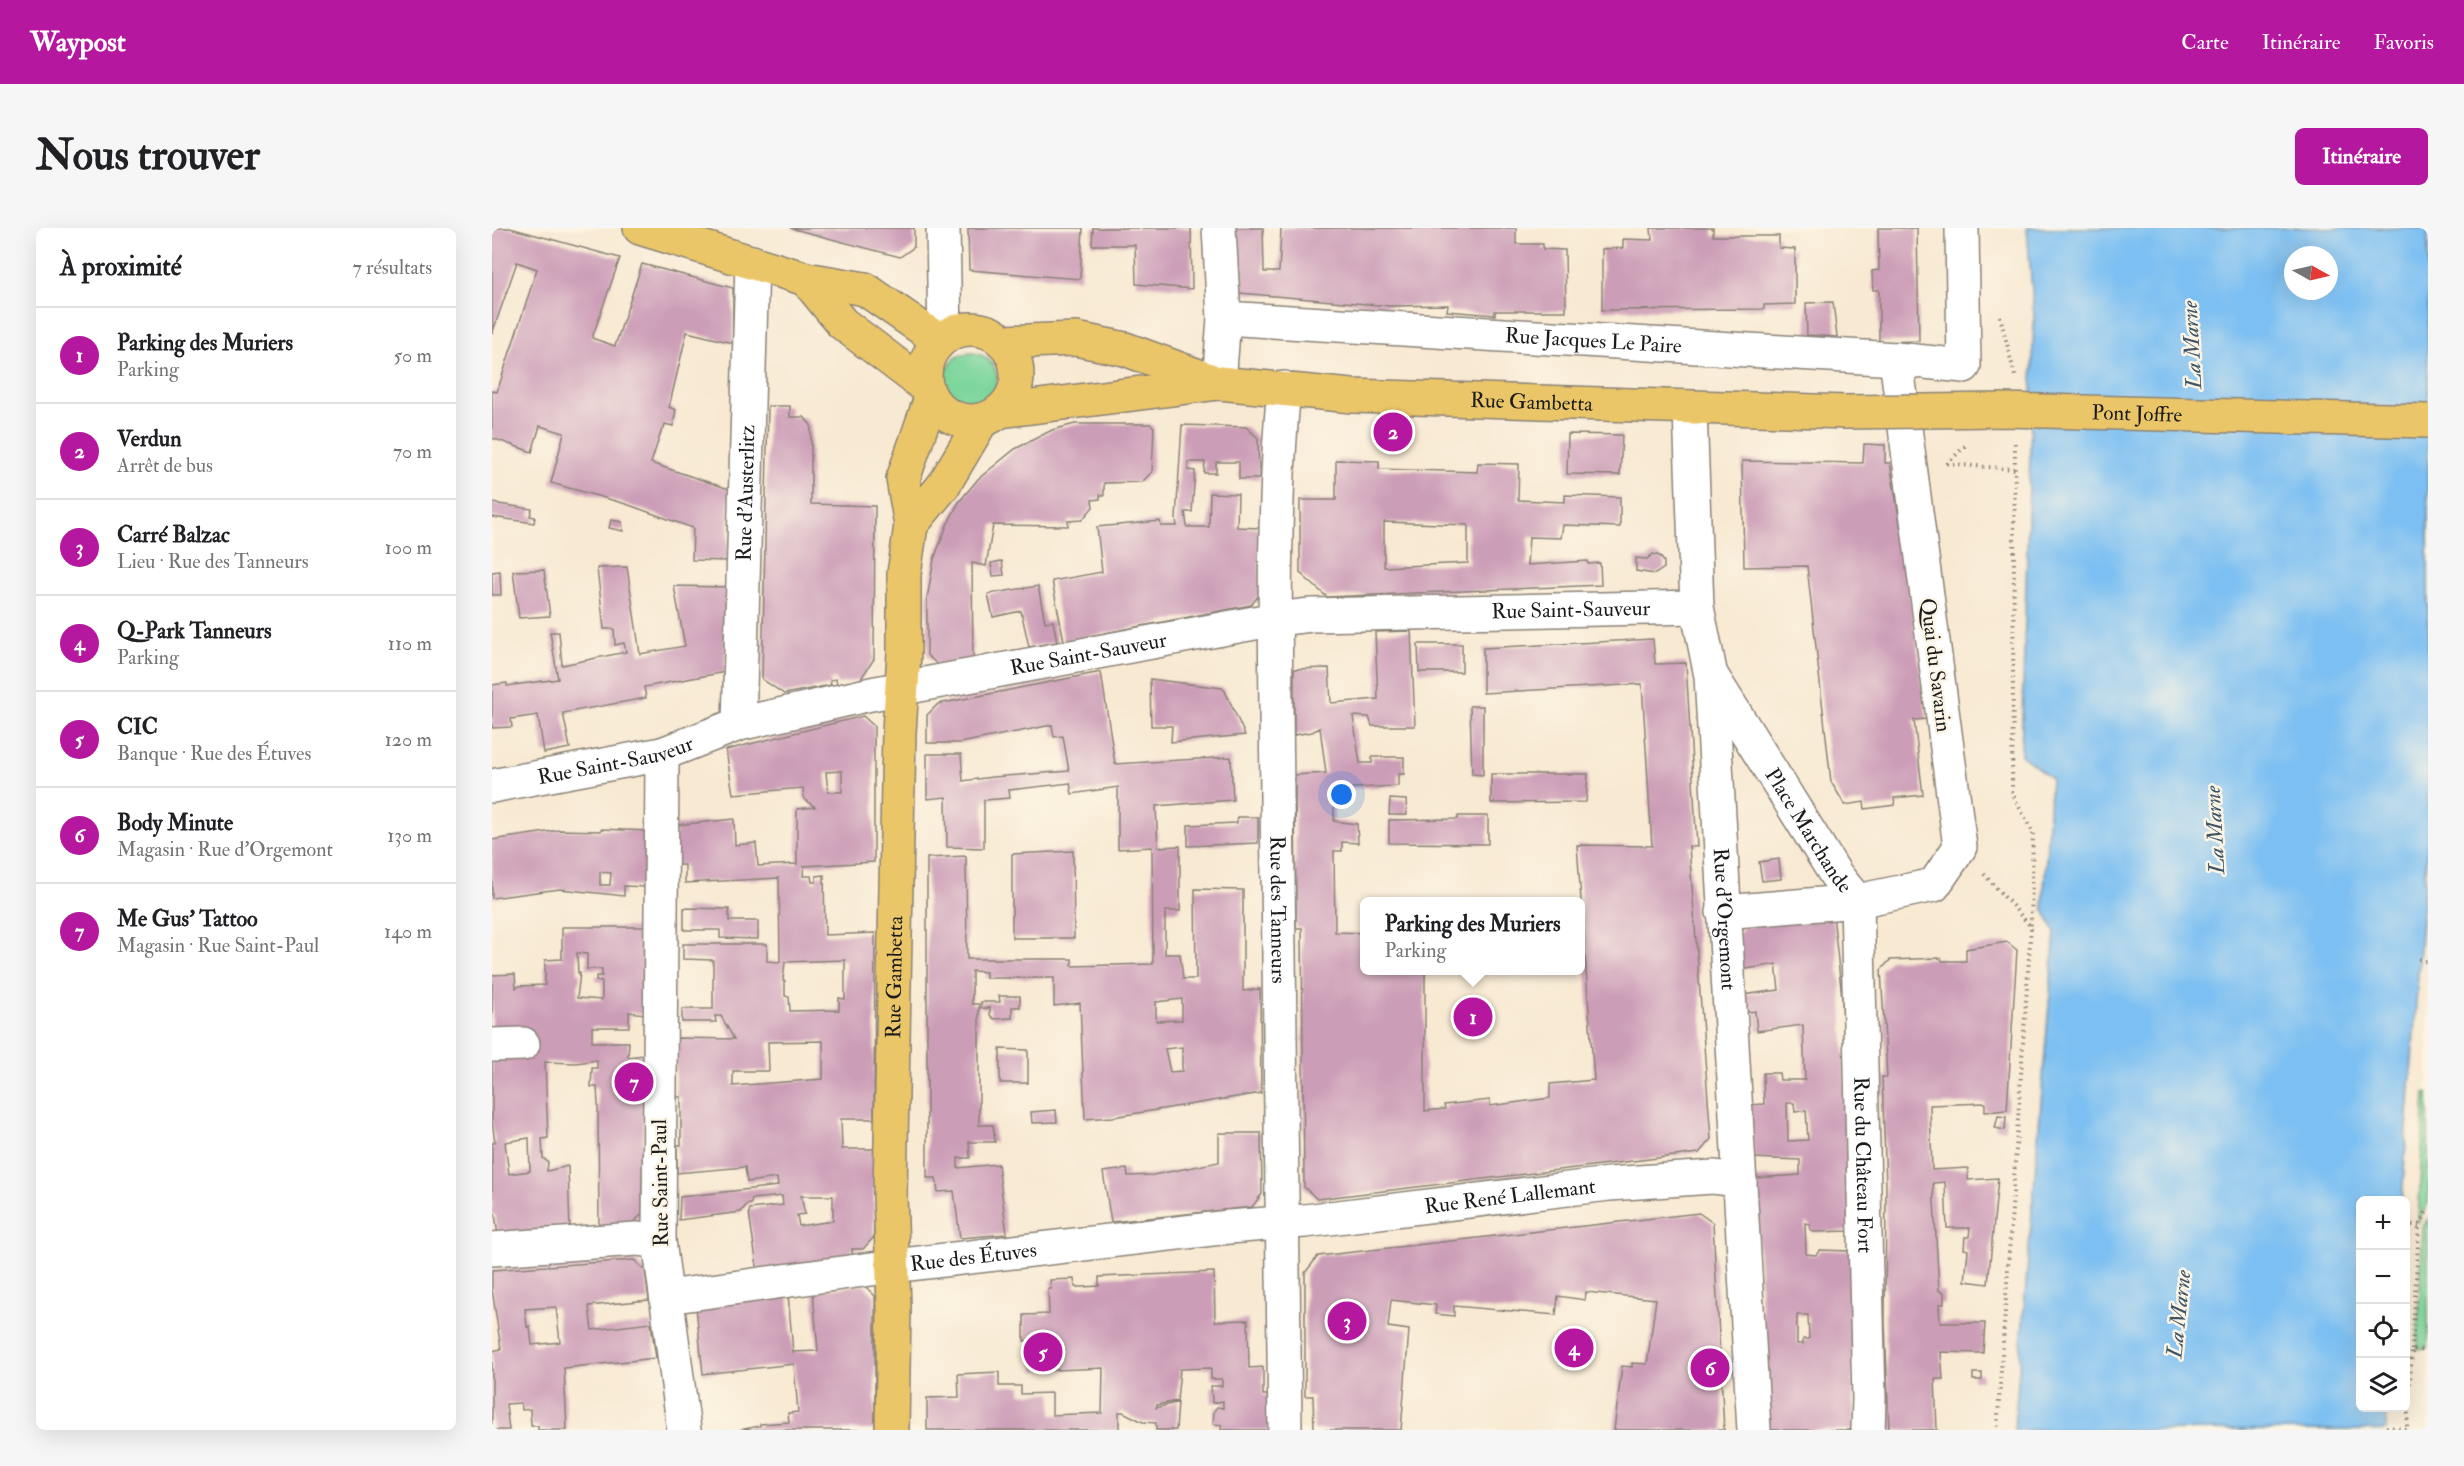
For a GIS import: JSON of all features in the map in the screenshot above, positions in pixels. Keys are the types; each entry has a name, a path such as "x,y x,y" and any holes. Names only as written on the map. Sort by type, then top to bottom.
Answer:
{"main road":[{"path":"640,228 806,279 865,289 942,339"},
{"path":"806,279 842,323 928,392 940,410 952,418 967,422 991,416"},
{"path":"911,525 943,486 991,416 1013,393 1017,371 1015,360 1003,342 993,334 968,329 942,339 933,348 925,366 928,392"},
{"name":"Rue Gambetta","path":"1003,342 1076,339 1125,349 1219,383"},
{"name":"Rue Gambetta","path":"991,416 1219,383 1352,396 1846,412"},
{"name":"Rue Gambetta","path":"892,1430 890,1182 904,574 911,525 903,479 928,392"},
{"name":"Pont Joffre","path":"1846,412 2003,410 2428,421"}],"street":[{"path":"942,339 943,228"},
{"path":"1219,228 1224,318 1219,383"},
{"name":"Rue Jacques Le Paire","path":"1224,318 1896,359 1964,366 1962,228"},
{"name":"Rue d'Austerlitz","path":"739,724 752,262"},
{"name":"Quai du Savarin","path":"1896,359 1960,847"},
{"name":"Rue des Tanneurs","path":"1284,388 1280,430 1276,619 1285,1430"},
{"name":"Rue d'Orgemont","path":"1690,408 1698,607 1706,660 1711,676 1754,1430"},
{"name":"Rue Saint-Sauveur","path":"492,786 662,754 739,724 902,687 1276,619 1311,615 1698,607"},
{"name":"Place Marchande","path":"1711,676 1836,875 1857,901"},
{"name":"Rue Saint-Paul","path":"662,754 659,1241 684,1430"},
{"path":"1857,901 1934,885 1960,847"},
{"name":"Place Marchande","path":"1723,912 1857,901"},
{"name":"Rue du Château Fort","path":"1857,901 1868,1430"},
{"name":"Rue René Lallemant","path":"1281,1222 1317,1220 1609,1184 1713,1177 1740,1180"},
{"name":"Rue des Étuves","path":"667,1298 892,1266 1281,1222"},
{"path":"492,1249 636,1239 659,1241"}],"path":[{"path":"1998,309 2016,379"},
{"path":"1997,1430 2031,927 2033,833 2012,793 2015,436"},
{"path":"1910,461 2015,470"},
{"path":"1960,847 2031,927"},
{"path":"2419,959 2428,962"},
{"path":"2386,1427 2407,1429 2419,1226 2428,1209"},
{"path":"2410,1225 2419,1226"},
{"path":"2412,1350 2428,1350"}],"green space":[{"path":"971,353 981,355 989,361 995,369 997,379 995,389 989,397 981,403 971,405 961,403 953,397 947,389 945,379 947,369 953,361 961,355"},
{"path":"2425,1093 2428,1093 2428,1203 2418,1223"},
{"path":"2428,1218 2428,1348 2417,1349 2423,1227"}],"water":[{"name":"La Marne","path":"2027,228 2428,228 2428,835 2402,1196 2356,1196 2356,1412 2387,1412 2386,1430 2014,1430 2055,932 2043,908 2051,778 2021,755 2034,317"}],"building":[{"path":"492,228 510,228 620,258 592,338 615,346 642,264 733,288 733,343 687,332 669,407 676,410 673,426 665,424 662,429 651,463 729,489 728,561 692,560 693,528 626,504 551,483 564,433 540,426 532,452 492,438 492,391 497,392 537,269 517,262 492,334"},
{"path":"790,228 914,228 914,247 900,257"},
{"path":"968,228 1083,228 1080,279 969,270"},
{"path":"1093,228 1191,228 1192,289 1136,284 1135,245 1092,245"},
{"path":"1231,228 1263,228 1264,272 1279,272 1281,228 1516,228 1516,244 1543,244 1543,249 1565,250 1566,311 1495,311 1495,315 1447,311 1448,305 1390,306 1240,293 1232,283"},
{"path":"1651,228 1713,228 1713,236 1779,236 1779,248 1795,249 1795,304 1764,305 1764,309 1602,310 1602,249 1623,248 1623,239 1652,240"},
{"path":"1878,228 1917,228 1919,341 1879,342 1879,290 1873,290 1872,271 1879,270"},
{"path":"1833,302 1837,337 1807,335 1806,303"},
{"path":"768,406 790,406 790,417 804,417 811,425 811,504 875,506 874,659 860,680 837,684 836,679 830,680 831,685 784,694 762,679"},
{"path":"1075,424 1150,424 1154,427 1152,472 1142,482 1104,483 1104,496 1100,495 1100,499 1092,500 1093,507 1082,520 1068,521 1068,526 993,525 986,566 972,563 973,659 939,666 927,655 927,599 934,559 959,502 978,479 1015,449 1052,430"},
{"path":"1182,425 1246,427 1258,438 1259,479 1239,479 1239,462 1216,462 1216,473 1204,473 1205,462 1188,462 1188,470 1195,471 1192,512 1185,512 1187,527 1209,527 1210,493 1238,494 1237,527 1259,528 1260,594 1251,605 1064,641 1052,581 1102,572 1097,527 1160,521 1161,526 1177,526"},
{"path":"1568,434 1622,435 1620,475 1567,474"},
{"path":"1864,444 1885,445 1885,463 1890,463 1927,719 1914,720 1923,795 1894,798 1895,805 1865,809 1864,802 1845,805 1831,782 1807,566 1744,567 1742,461 1863,463"},
{"path":"1336,460 1379,461 1379,469 1477,472 1478,463 1519,464 1518,500 1565,502 1565,495 1620,497 1620,527 1563,525 1561,538 1529,537 1527,565 1588,561 1588,564 1600,563 1601,585 1327,597 1300,573 1300,500 1336,500","holes":["1384,522 1468,525 1468,563 1384,567"]},
{"path":"492,503 532,509 530,516 535,517 534,523 492,517"},
{"path":"611,520 622,522 623,531 609,528"},
{"path":"1653,554 1660,556 1664,562 1664,568 1655,574 1636,571 1636,558 1647,559"},
{"path":"1002,561 1004,575 993,576 991,563"},
{"path":"627,567 640,654 685,646 674,586 727,587 725,672 644,687 646,698 563,713 570,748 544,753 538,715 511,719 512,727 492,728 492,685 507,683 507,686 558,679 550,632 559,632 562,665 626,652 624,643 615,645 614,629 604,629 597,568"},
{"path":"544,570 550,616 519,618 513,571"},
{"path":"500,571 501,595 492,595 492,572"},
{"path":"1038,586 1045,622 1053,621 1057,642 1029,647 1021,611 993,617 988,594"},
{"path":"1411,631 1415,726 1372,726 1369,717 1353,716 1360,763 1372,763 1372,757 1404,757 1404,774 1398,774 1398,786 1334,789 1334,821 1357,824 1358,843 1342,842 1342,851 1334,851 1335,932 1360,933 1360,975 1425,975 1425,1111 1445,1109 1444,1105 1490,1100 1490,1106 1550,1098 1550,1084 1594,1080 1585,956 1585,897 1581,897 1577,845 1652,846 1642,684 1483,693 1483,648 1653,639 1655,664 1686,663 1697,847 1689,846 1711,1139 1699,1153 1317,1199 1304,1187 1302,928 1296,928 1295,775 1326,773 1320,728 1294,735 1294,669 1329,668 1331,703 1378,699 1375,632"},
{"path":"1418,644 1462,644 1462,672 1419,672"},
{"path":"1101,672 1115,764 1231,757 1233,800 1156,806 1158,847 1180,846 1180,911 1165,911 1165,954 1180,954 1183,979 1196,979 1195,889 1243,890 1243,991 1260,989 1261,1093 1113,1117 1085,1119 1080,1003 1054,1006 1054,978 986,978 986,972 972,971 972,1004 979,1004 979,1125 993,1125 995,1142 969,1142 970,1158 958,1158 958,1168 998,1164 1007,1234 960,1238 954,1191 938,1192 936,1178 927,1178 927,858 966,856 967,959 1072,959 1072,966 1153,964 1152,847 1118,849 1118,787 1072,794 1070,783 1009,790 1010,798 984,800 984,848 947,847 946,797 927,799 927,754 961,754 963,781 1069,771 1063,736 1054,737 1052,725 960,743 927,743 927,715 938,704","holes":["1182,999 1182,1020 1156,1021 1156,1002","1182,1047 1182,1071 1170,1072 1165,1049"]},
{"path":"1150,679 1222,688 1245,735 1171,742 1172,726 1151,726"},
{"path":"1470,706 1483,706 1483,775 1472,774"},
{"path":"863,716 874,726 874,862 804,866 803,876 811,876 812,882 816,882 816,876 824,875 825,935 875,933 874,1119 841,1119 842,1149 874,1149 874,1237 863,1249 852,1249 853,1259 758,1274 749,1212 750,1209 783,1205 782,1196 752,1199 751,1204 747,1204 741,1212 679,1220 680,1197 778,1186 777,1178 747,1182 745,1167 677,1173 677,1145 681,1145 681,1097 676,1097 675,1041 677,1038 734,1039 721,1016 715,1016 716,1022 682,1022 682,1009 713,1009 713,960 683,959 683,944 767,944 767,961 780,962 779,878 685,883 685,865 673,865 676,825 734,819 735,845 756,843 758,866 797,864 797,809 815,807 804,799 803,788 733,794 726,750","holes":["842,771 842,792 828,792 826,772","845,960 845,999 839,998 839,1010 790,1011 789,997 785,996 785,981 783,981 785,962","823,1041 823,1079 733,1086 733,1071 769,1071 768,1042","801,1196 833,1196 833,1221 799,1226 797,1215 805,1214"]},
{"path":"1491,774 1588,774 1586,802 1491,803"},
{"path":"1390,799 1406,800 1407,815 1389,815"},
{"path":"1458,816 1488,816 1488,844 1389,843 1389,820 1458,819"},
{"path":"1237,817 1258,817 1258,843 1188,846 1188,825 1237,823"},
{"path":"601,829 648,831 647,887 624,886 624,896 560,889 492,898 492,840 560,830 601,831","holes":["600,872 611,873 610,885 600,885"]},
{"path":"1073,851 1074,938 1012,938 1012,854"},
{"path":"1779,859 1781,879 1762,881 1759,862"},
{"path":"684,908 729,909 729,921 758,921 758,939 720,938 720,930 684,930"},
{"path":"1833,914 1842,998 1851,1231 1814,1232 1810,1229 1810,1224 1805,1223 1806,1254 1816,1255 1820,1250 1851,1251 1854,1430 1767,1430 1755,1178 1800,1175 1800,1160 1754,1158 1750,1105 1764,1104 1763,1073 1779,1073 1780,1080 1805,1080 1803,1025 1757,1031 1755,1011 1743,1013 1742,995 1779,990 1776,964 1740,970 1738,935 1744,927","holes":["1787,1103 1794,1103 1795,1112 1806,1110 1808,1140 1788,1141","1797,1315 1808,1315 1809,1339 1803,1339 1803,1344 1797,1344"]},
{"path":"562,927 646,927 645,1014 629,1012 629,1027 592,1027 592,1042 629,1042 628,1057 644,1055 642,1214 631,1225 599,1228 598,1104 597,1087 591,1087 592,1068 597,1068 597,1060 576,1063 545,1062 548,1138 542,1139 543,1158 548,1162 547,1171 568,1166 570,1232 498,1236 495,1214 492,1215 492,1143 495,1143 492,1121 492,975 515,974 516,988 545,985 545,960 562,959","holes":["577,953 587,954 587,969 602,969 602,976 596,976 596,981 602,982 602,1000 577,998 580,973 578,973","529,1138 530,1171 509,1174 505,1142"]},
{"path":"2007,942 2017,950 2007,1110 1985,1112 1985,1103 1930,1105 1932,1170 1968,1168 1968,1180 1998,1178 1988,1284 1965,1281 1968,1250 1964,1249 1965,1237 1969,1237 1970,1228 1947,1228 1945,1182 1933,1183 1939,1291 1944,1292 1944,1304 1939,1304 1940,1323 1985,1323 1983,1353 1941,1352 1943,1379 1935,1379 1937,1430 1889,1430 1885,1322 1886,1186 1882,1077 1887,1077 1881,970 1890,960 1941,958 1942,961 1966,961 1966,949"},
{"path":"999,996 1020,996 1020,1007 1012,1007 1012,1018 994,1019 990,1015 990,1008 981,1008 981,1002 1000,1002"},
{"path":"1000,1049 1028,1050 1028,1083 1000,1083"},
{"path":"1056,1110 1057,1122 1032,1123 1031,1112"},
{"path":"1998,1116 2006,1117 2005,1130 1995,1128"},
{"path":"1219,1133 1261,1133 1262,1194 1252,1207 1111,1222 1103,1172 1127,1169 1128,1176 1153,1175 1219,1162"},
{"path":"1699,1213 1713,1223 1724,1430 1614,1430 1622,1366 1632,1367 1632,1363 1647,1364 1656,1299 1586,1292 1585,1300 1558,1296 1556,1315 1454,1306 1454,1316 1435,1314 1436,1305 1391,1300 1388,1327 1409,1330 1401,1430 1314,1430 1313,1396 1305,1396 1305,1273 1318,1256"},
{"path":"634,1260 645,1270 649,1300 589,1306 592,1330 651,1323 656,1358 564,1368 567,1430 538,1430 538,1426 531,1426 530,1409 522,1410 521,1403 506,1404 509,1430 492,1430 492,1351 501,1349 492,1289 492,1270","holes":["556,1307 560,1342 532,1345 525,1309"]},
{"path":"1214,1272 1215,1321 1248,1320 1249,1368 1263,1367 1263,1395 1269,1395 1269,1430 1221,1430 1222,1425 1213,1424 1214,1411 1217,1407 1223,1408 1223,1401 1212,1403 1211,1386 1222,1386 1222,1379 1211,1379 1211,1368 1180,1369 1177,1401 1157,1405 1156,1408 1178,1402 1176,1430 1156,1430 1156,1423 1143,1422 1119,1412 1119,1430 927,1430 927,1398 959,1397 958,1374 999,1372 999,1386 1021,1386 1021,1394 1052,1393 1052,1415 1102,1413 1103,1368 1034,1371 1033,1340 1024,1341 1024,1315 1049,1314 1050,1280 1074,1279 1075,1287 1082,1287 1099,1286 1099,1277"},
{"path":"864,1285 875,1296 875,1430 739,1430 760,1426 760,1424 789,1422 788,1413 798,1412 794,1364 703,1374 696,1307 788,1294 793,1352 818,1351 813,1291"},
{"path":"1973,1373 1982,1373 1982,1380 1973,1380"}],"place":[{"name":"Verdun","path":"1393,432"},
{"name":"Parking des Muriers","path":"1473,1017"},
{"name":"Me Gus' Tattoo","path":"634,1082"},
{"name":"Carré Balzac","path":"1347,1321"},
{"name":"Q-Park Tanneurs","path":"1574,1348"},
{"name":"CIC","path":"1043,1352"},
{"name":"Body Minute","path":"1710,1368"}]}
